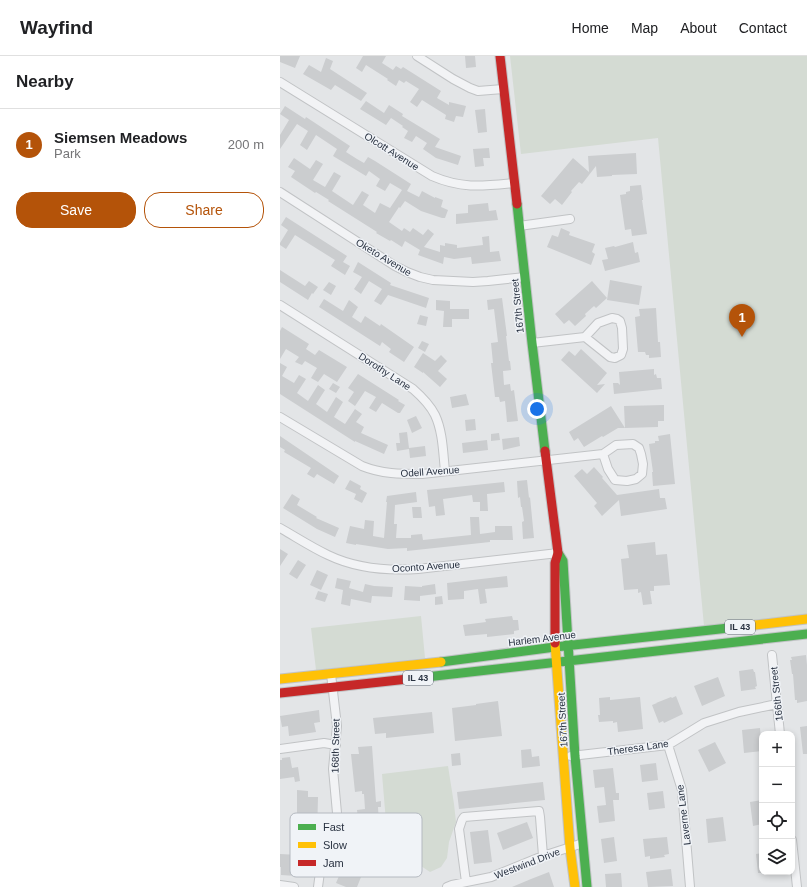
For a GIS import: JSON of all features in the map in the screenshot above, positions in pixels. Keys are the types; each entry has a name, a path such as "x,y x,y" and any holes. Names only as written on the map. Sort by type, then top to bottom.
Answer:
{"main road":[{"name":"167th Street","path":"500,56 532,343 558,554 555,564 555,647 570,848 575,887"},
{"name":"167th Street","path":"558,554 563,561 575,756 587,887"},
{"name":"Harlem Avenue","path":"280,679 442,662 555,647 807,619"},
{"name":"IL 43","path":"280,693 807,634"}],"street":[{"path":"418,56 453,79 470,88 478,91 503,89"},
{"name":"Olcott Avenue","path":"280,82 432,176 444,181 471,186 514,183"},
{"name":"Oketo Avenue","path":"280,192 395,266 420,277 433,280 473,282 525,277"},
{"path":"519,226 570,219"},
{"name":"Dorothy Lane","path":"280,305 413,389 422,397 430,406 439,426 443,445 445,471"},
{"path":"532,343 585,337 598,323 612,318 620,321 622,328 623,349 621,355 615,358 610,357 585,337"},
{"name":"Odell Avenue","path":"280,416 350,460 372,470 394,474 422,474 603,454"},
{"path":"633,444 639,448 641,454 643,464 642,474 636,479 627,481 615,480 608,469 603,454 616,445 633,444"},
{"name":"Oconto Avenue","path":"280,528 329,556 354,564 395,570 418,569 558,554"},
{"name":"166th Street","path":"772,655 780,731"},
{"name":"168th Street","path":"331,674 337,726 333,769 337,813"},
{"name":"Theresa Lane","path":"563,757 668,745 704,723 739,712 777,704"},
{"path":"280,749 324,743 336,745"},
{"name":"Laverne Lane","path":"668,745 682,790 690,887"},
{"path":"466,882 459,829 464,817 539,811 543,856"},
{"name":"Westwind Drive","path":"447,887 491,877 543,856 583,843"},
{"path":"795,868 797,887"},
{"name":"168th Street","path":"318,887 319,877"},
{"path":"280,885 294,887"}],"shaded area":[{"path":"510,56 807,56 807,614 704,626 658,138 521,154"},
{"path":"421,616 425,658 316,670 311,628"},
{"path":"448,766 456,822 449,842 447,858 441,867 430,872 422,867 422,813 385,813 382,774"}],"building":[{"path":"280,56 300,56 295,68 280,62"},
{"path":"363,56 386,56 382,63 393,70 396,66 401,69 403,67 441,91 437,98 449,105 449,102 466,106 463,117 456,116 454,122 445,119 446,115 422,100 417,107 410,102 419,89 406,81 404,83 399,80 396,86 366,65 362,72 356,68"},
{"path":"465,56 475,56 476,67 466,68"},
{"path":"326,58 333,61 330,69 367,93 361,101 335,85 331,90 303,74 309,65 321,72"},
{"path":"366,101 384,113 389,105 403,114 402,116 440,139 435,147 461,156 458,165 436,158 423,149 427,143 416,136 412,142 404,138 408,131 391,118 386,125 360,109"},
{"path":"285,106 305,119 306,117 350,146 346,152 357,159 364,163 368,157 411,184 407,191 419,197 422,191 435,198 443,200 441,207 448,210 445,218 442,218 421,211 405,201 389,222 402,231 404,228 410,232 413,228 423,235 428,229 434,234 424,247 440,252 440,245 445,246 445,243 457,245 457,248 483,245 482,237 489,236 490,252 499,251 501,261 472,264 471,257 454,259 444,257 443,264 418,255 420,250 405,241 402,247 391,240 390,241 328,201 329,200 316,192 315,193 291,177 295,171 288,167 294,158 310,169 316,160 323,164 313,180 325,187 334,172 341,176 332,191 353,205 362,191 369,195 363,205 375,213 380,203 390,208 402,190 390,183 385,191 376,186 380,179 369,171 366,176 333,156 337,149 316,135 307,150 300,145 308,131 297,124 280,149 280,135 289,120 280,114"},
{"path":"485,109 487,132 478,133 475,110"},
{"path":"489,148 490,158 483,158 484,166 475,167 473,149"},
{"path":"636,153 637,174 597,177 596,166 582,184 579,182 571,191 572,192 562,205 555,199 550,204 541,196 573,158 589,172 588,156"},
{"path":"641,185 647,234 632,236 631,229 625,230 620,195 626,194 626,192 630,191 630,186"},
{"path":"488,203 489,211 496,210 498,220 456,224 456,214 468,213 468,205"},
{"path":"286,217 347,256 343,262 350,266 345,275 331,266 335,260 295,235 286,249 280,245 288,230 281,225"},
{"path":"561,228 570,232 569,235 595,244 592,252 595,254 591,265 547,247 552,235 558,237"},
{"path":"633,242 635,253 638,252 640,262 605,271 602,260 608,259 605,248"},
{"path":"358,262 391,283 390,285 429,298 426,308 388,295 381,305 374,301 382,289 369,281 361,294 354,289 362,277 353,272"},
{"path":"280,270 305,286 309,281 318,287 308,300 280,282"},
{"path":"610,280 642,286 639,305 607,300"},
{"path":"592,281 607,298 596,308 594,306 575,326 569,320 564,324 555,314"},
{"path":"329,282 336,286 331,295 323,290"},
{"path":"502,298 511,370 503,371 504,385 510,384 511,391 514,390 518,421 507,422 505,401 500,402 499,397 495,397 491,363 493,363 491,343 498,342 494,309 488,310 487,300"},
{"path":"324,299 343,311 349,300 358,307 352,317 361,323 365,316 380,326 381,324 414,347 404,362 389,352 391,349 382,342 380,346 319,307"},
{"path":"436,300 450,301 450,309 469,309 469,319 452,319 452,327 443,327 444,311 436,310"},
{"path":"656,308 658,342 660,342 661,357 649,358 649,355 646,355 645,352 638,352 635,317 640,316 639,309"},
{"path":"420,315 428,317 426,326 417,324"},
{"path":"282,327 309,344 306,349 315,355 319,350 347,367 337,382 324,374 318,382 311,378 317,368 305,361 302,365 295,362 299,357 286,349 280,359 280,331"},
{"path":"422,341 429,344 425,352 418,348"},
{"path":"581,349 607,373 597,385 605,384 597,393 561,360 569,351 575,356"},
{"path":"423,353 435,361 441,355 447,361 438,371 447,379 440,387 423,372 414,367"},
{"path":"280,363 287,367 282,376 294,383 299,375 306,379 297,393 308,401 318,385 325,390 316,404 327,412 336,397 343,402 334,417 345,424 355,409 362,414 356,422 364,427 361,433 388,445 384,454 355,442 280,394"},
{"path":"654,369 654,375 656,374 657,378 661,378 662,389 614,394 613,383 618,383 620,385 619,372"},
{"path":"358,374 405,405 400,413 382,403 376,412 369,408 376,397 365,391 355,406 348,401 354,392 348,388"},
{"path":"333,383 340,387 336,393 329,389"},
{"path":"466,394 469,405 452,408 450,397"},
{"path":"664,405 664,421 658,421 658,427 625,428 624,406"},
{"path":"611,406 625,428 618,428 584,447 578,438 574,441 569,432"},
{"path":"416,416 422,428 412,433 407,420"},
{"path":"475,419 476,430 466,431 465,420"},
{"path":"407,432 409,448 425,446 426,456 410,458 409,449 397,451 396,443 400,443 399,433"},
{"path":"499,433 500,440 491,441 491,434"},
{"path":"670,434 675,484 653,486 653,472 649,444 659,441 658,436"},
{"path":"280,436 339,476 334,484 317,474 314,478 307,474 311,468 284,452 285,450 280,447"},
{"path":"519,437 520,446 503,450 502,439"},
{"path":"487,440 488,450 463,453 462,443"},
{"path":"594,467 617,495 659,489 660,498 665,498 667,509 621,516 619,500 602,516 594,506 597,503 574,476 582,469 587,474"},
{"path":"350,480 361,486 360,489 367,493 362,503 354,499 356,494 345,489"},
{"path":"527,480 534,538 523,539 522,522 524,521 520,497 518,498 517,481"},
{"path":"504,482 505,492 487,494 488,511 480,511 480,502 473,502 472,495 443,499 445,515 436,516 435,506 429,507 427,490"},
{"path":"416,492 417,502 395,505 394,524 397,524 396,538 411,538 411,535 422,534 423,540 471,535 470,517 479,517 480,534 495,532 495,526 512,526 513,540 490,540 490,542 407,551 407,548 388,549 346,543 350,526 364,529 365,520 374,521 373,536 384,538 387,496"},
{"path":"292,494 300,499 297,505 317,517 316,518 339,528 335,537 317,529 283,508"},
{"path":"412,507 421,507 422,518 413,518"},
{"path":"655,542 656,555 667,554 670,585 654,586 654,591 650,591 652,604 643,605 641,592 638,593 638,589 624,590 621,559 629,558 627,545"},
{"path":"280,549 288,554 280,566"},
{"path":"298,560 306,565 297,579 289,574"},
{"path":"317,570 328,575 321,590 310,585"},
{"path":"507,576 508,587 485,589 487,603 480,604 478,589 464,591 464,599 448,600 447,583"},
{"path":"337,578 351,581 349,588 363,592 365,584 393,587 392,597 372,596 371,603 351,599 350,606 341,604 343,590 335,588"},
{"path":"435,584 436,594 420,596 420,601 404,600 405,586 422,587"},
{"path":"318,591 328,594 325,602 315,599"},
{"path":"442,596 443,604 435,605 435,597"},
{"path":"512,616 513,620 518,620 519,630 514,631 514,634 487,637 487,634 465,636 463,625 486,622 485,619"},
{"path":"806,655 807,701 797,703 797,700 795,700 793,674 790,660 792,660 791,657"},
{"path":"753,669 755,672 756,689 741,691 739,671"},
{"path":"718,677 725,696 702,706 694,686"},
{"path":"676,696 683,714 664,723 663,721 659,723 652,705"},
{"path":"610,697 610,700 640,697 643,729 618,732 617,722 599,722 599,698"},
{"path":"498,701 502,736 455,741 452,708"},
{"path":"319,710 320,722 314,723 316,732 289,736 288,726 282,727 280,716"},
{"path":"432,712 434,733 386,738 386,733 375,734 373,718"},
{"path":"807,726 807,754 803,754 800,727"},
{"path":"760,728 759,751 744,753 742,730"},
{"path":"715,742 726,763 709,772 698,750"},
{"path":"372,746 376,802 381,801 381,807 378,807 378,813 357,813 357,810 365,809 364,794 362,794 362,791 355,792 351,754 359,754 358,747"},
{"path":"531,749 532,757 539,756 540,766 522,768 521,750"},
{"path":"460,753 461,765 452,766 451,754"},
{"path":"290,757 292,768 298,767 300,781 295,782 294,777 280,779 280,760 282,760 282,758"},
{"path":"656,763 658,780 642,782 640,765"},
{"path":"613,768 616,793 619,793 619,800 613,800 615,821 599,823 597,806 606,805 604,787 595,788 593,770"},
{"path":"543,782 545,800 459,809 457,792"},
{"path":"297,790 308,791 308,797 318,797 318,813 297,813"},
{"path":"663,791 665,808 649,810 647,793"},
{"path":"759,800 759,825 753,826 750,802"},
{"path":"723,817 726,841 708,843 706,819"},
{"path":"527,822 533,838 503,850 497,833"},
{"path":"488,830 492,862 474,864 470,832"},
{"path":"614,837 617,861 604,863 601,839"},
{"path":"667,837 669,854 664,855 665,857 650,859 650,856 645,857 643,839"},
{"path":"280,854 290,855 290,876 281,875"},
{"path":"756,854 759,854 759,873 758,873"},
{"path":"671,869 673,886 648,887 646,872"},
{"path":"549,872 554,887 512,887 531,879"},
{"path":"621,873 622,887 606,887 605,874"},
{"path":"339,877 361,877 357,887 346,887 336,883"}],"traffic: fast":[{"path":"517,204 545,451"},
{"path":"558,553 563,561 575,756 587,887"},
{"path":"441,662 555,647 738,627"},
{"path":"426,677 807,634"}],"traffic: slow":[{"path":"738,627 807,619"},
{"path":"555,643 570,848 575,887"},
{"path":"280,679 441,662"}],"traffic: jam":[{"path":"500,56 517,204"},
{"path":"545,451 558,553 555,563 555,643"},
{"path":"280,693 426,677"}],"place":[{"name":"Siemsen Meadows","path":"742,337"}]}
